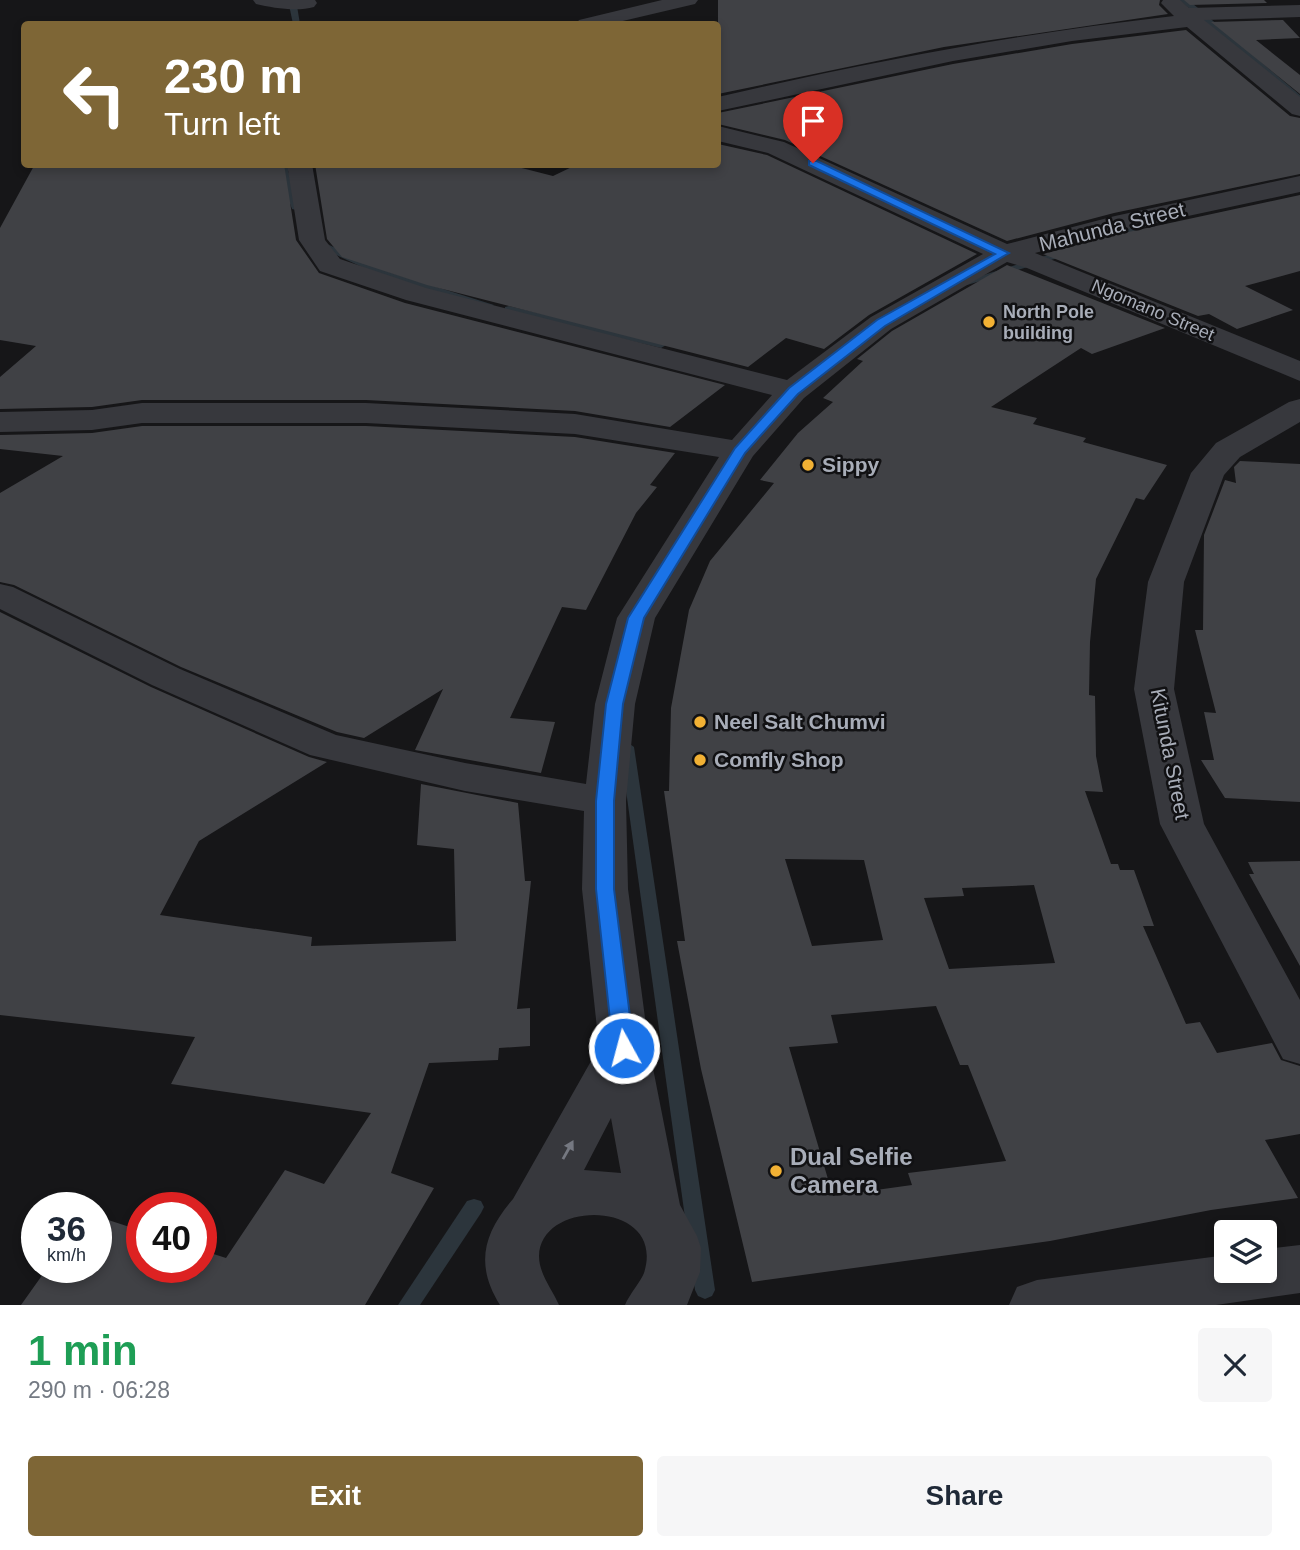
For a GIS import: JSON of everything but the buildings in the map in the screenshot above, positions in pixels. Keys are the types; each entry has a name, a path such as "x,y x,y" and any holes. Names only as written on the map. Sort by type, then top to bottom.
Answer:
{"street":[{"path":"263,0 308,1 309,21"},
{"path":"599,21 688,0"},
{"path":"1167,0 1300,109"},
{"path":"721,103 920,59 1027,40 1188,17 1300,11"},
{"name":"Ngomano Street","path":"721,133 747,142 775,147 1004,253 1037,262 1300,372"},
{"path":"300,168 312,240 330,265 416,294 793,391"},
{"name":"Mahunda Street","path":"656,1213 624,1048 605,889 605,801 615,704 636,618 740,451 793,391 881,323 1004,253 1115,224 1300,184"},
{"name":"Kitunda Street","path":"1300,408 1228,450 1208,473 1166,582 1154,689 1182,824 1300,1045"},
{"path":"0,422 92,421 142,413 366,413 575,424 740,451"},
{"path":"0,595 166,677 325,746 465,777 605,801"},
{"path":"531,1305 519,1293 512,1263 517,1234 535,1210 624,1048"},
{"path":"535,1210 564,1194 597,1189 628,1196 656,1213 672,1238 675,1267 664,1302"},
{"path":"1037,1305 1300,1269"}],"waterway":[{"path":"292,0 296,21"},
{"path":"1183,0 1194,8"},
{"path":"1202,16 1300,99"},
{"path":"284,168 283,171 297,209"},
{"path":"1093,243 1153,221"},
{"path":"318,243 385,274 489,305"},
{"path":"963,283 1067,252"},
{"path":"509,309 661,345"},
{"path":"627,747 705,1290"},
{"path":"408,1305 474,1207"}],"place":[{"name":"North Pole building","path":"989,322"},
{"name":"Sippy","path":"808,465"},
{"name":"Neel Salt Chumvi","path":"700,722"},
{"name":"Comfly Shop","path":"700,760"},
{"name":"Dual Selfie Camera","path":"776,1171"}],"route":[{"path":"624,1048 605,889 605,801 615,704 636,618 740,451 793,391 881,323 1004,253 859,187 813,163"}]}
